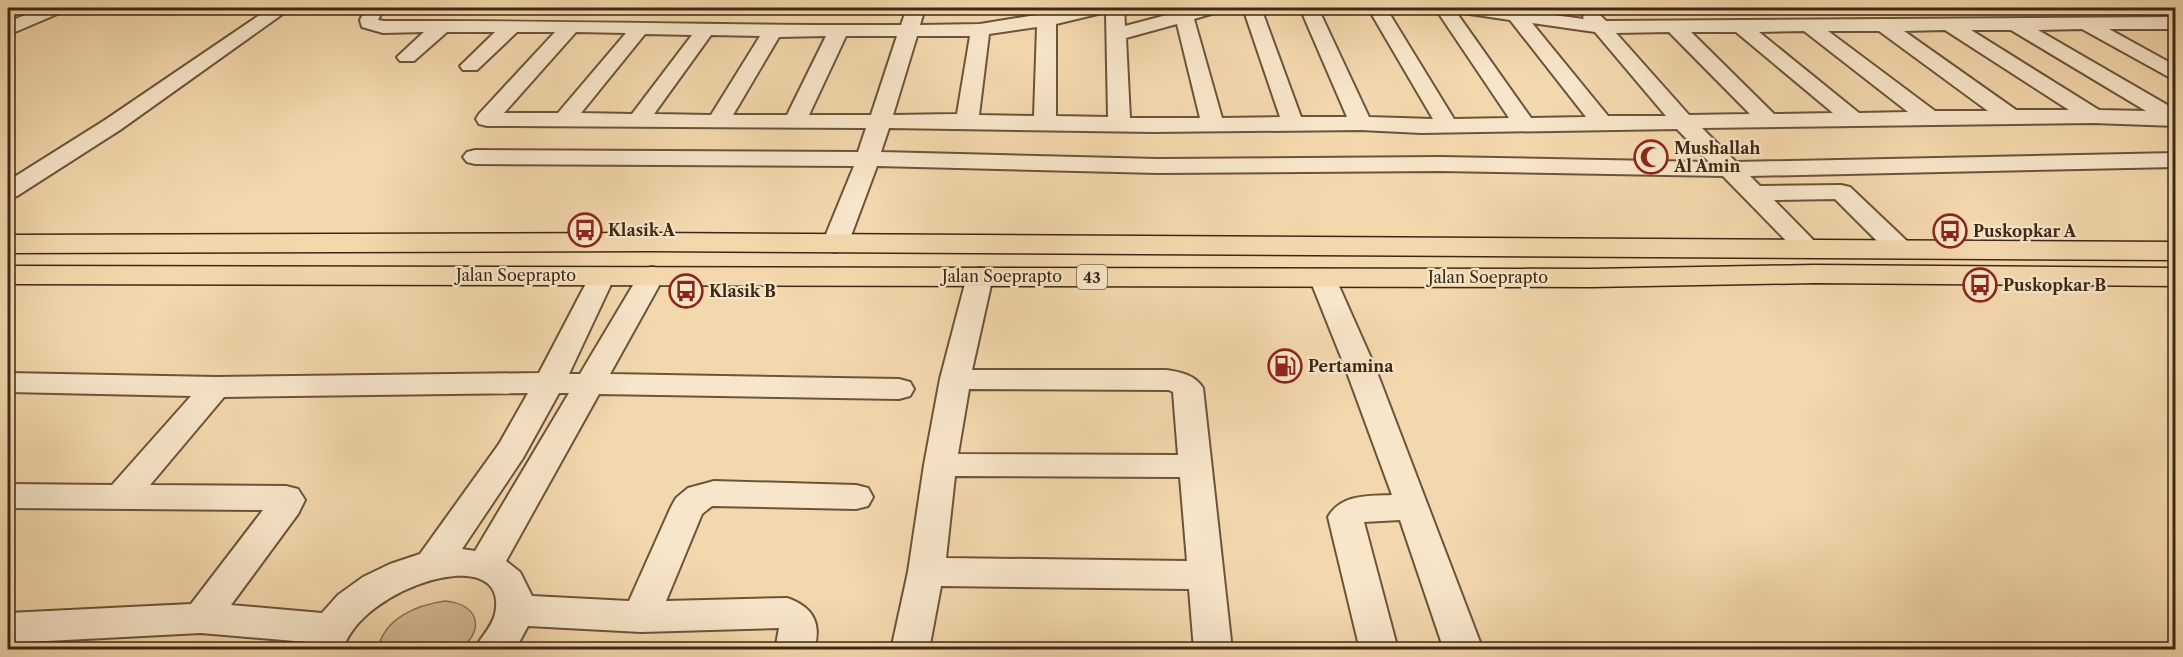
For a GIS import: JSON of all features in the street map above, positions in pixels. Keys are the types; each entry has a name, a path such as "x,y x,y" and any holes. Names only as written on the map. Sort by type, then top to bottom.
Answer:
{"highway":[{"name":"Jalan Soeprapto","path":"8,244 835,244 2175,250"},
{"name":"Jalan Soeprapto","path":"8,275 1590,278 1814,274 2175,277"}],"street":[{"path":"8,29 57,8"},
{"path":"8,191 130,114 184,74 282,8"},
{"path":"375,8 369,20 369,23 375,26 571,26 838,32 980,30 1047,20 1102,8"},
{"path":"666,28 684,8"},
{"path":"835,244 867,159 916,8"},
{"path":"1115,8 1118,34 1119,124"},
{"path":"1118,34 1212,8"},
{"path":"1252,8 1293,124"},
{"path":"1309,8 1361,123"},
{"path":"1377,8 1447,125"},
{"path":"1444,8 1525,125"},
{"path":"1461,8 1601,27 2175,23"},
{"path":"1584,8 1684,123 1808,248"},
{"path":"1875,8 1892,26 2020,119 2061,140 2094,161"},
{"path":"1184,16 1213,124"},
{"path":"1517,17 1603,124"},
{"path":"1046,122 1047,20"},
{"path":"2083,23 2175,75"},
{"path":"2151,23 2175,36"},
{"path":"1950,24 2094,117"},
{"path":"2015,24 2175,119"},
{"path":"407,57 443,26"},
{"path":"571,26 487,119 1119,124 1361,123 1421,126 1856,121 1930,118 2175,119"},
{"path":"470,66 511,27"},
{"path":"1742,27 1856,121"},
{"path":"1810,27 1930,118"},
{"path":"1676,28 1770,122"},
{"path":"564,120 639,29"},
{"path":"638,121 705,30"},
{"path":"967,121 980,30"},
{"path":"718,121 773,31"},
{"path":"795,122 838,32"},
{"path":"1421,126 1440,164"},
{"path":"475,158 867,159 1158,166 1440,164 1731,168 2175,160"},
{"path":"1755,193 1841,192 1900,249"},
{"path":"485,566 652,275"},
{"path":"433,564 512,450 549,383 602,276"},
{"path":"910,650 926,572 940,465 955,379 980,276"},
{"path":"1322,277 1360,367 1464,650"},
{"path":"955,379 1176,381 1188,388 1214,650"},
{"path":"8,382 216,387 590,383 899,389"},
{"path":"121,496 216,387"},
{"path":"940,465 1197,466"},
{"path":"641,617 688,507 700,497 714,493 856,497"},
{"path":"8,496 281,498 288,500 201,618"},
{"path":"1379,650 1345,517 1359,509 1413,507"},
{"path":"8,628 201,618 328,639 350,607 375,588 404,573 433,564 461,562 485,566 502,576 513,591 514,610 507,632 494,650"},
{"path":"926,572 1207,574"},
{"path":"514,610 641,617 787,613 794,616 798,624 794,650"}],"shaded area":[{"path":"445,601 465,607 474,618 474,633 461,649 378,649 381,638 394,621 413,610"}],"place":[{"name":"Mushallah Al Amin","path":"1651,157"},
{"name":"Klasik A","path":"585,230"},
{"name":"Puskopkar A","path":"1950,231"},
{"name":"Puskopkar B","path":"1980,285"},
{"name":"Klasik B","path":"686,291"},
{"name":"Pertamina","path":"1285,366"}]}
